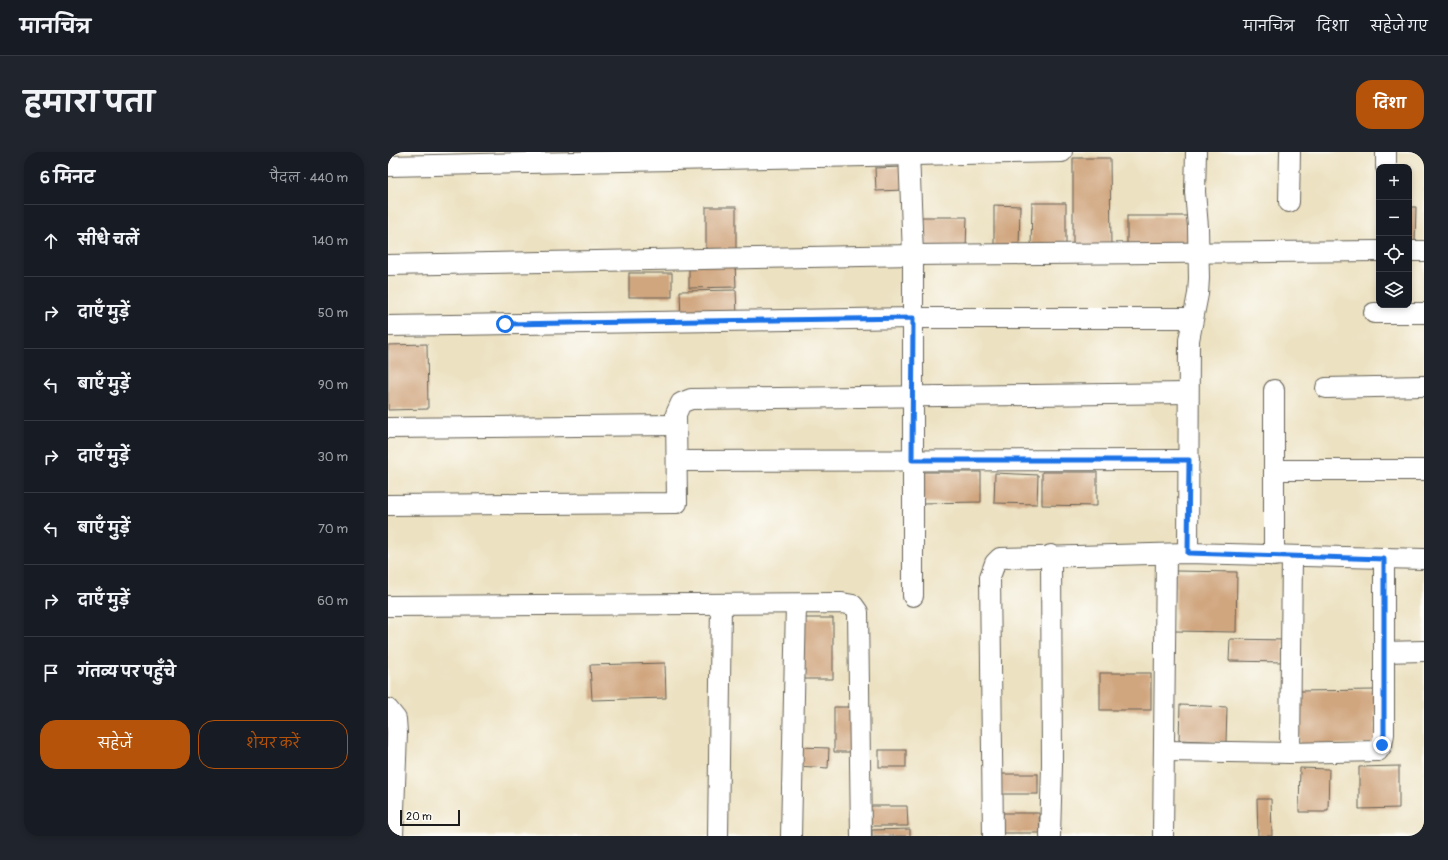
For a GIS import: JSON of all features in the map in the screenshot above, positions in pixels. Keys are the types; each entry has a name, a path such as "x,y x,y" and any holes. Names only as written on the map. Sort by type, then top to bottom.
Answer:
{"street":[{"path":"388,166 433,158 1062,152"},
{"path":"1188,553 1189,340 1192,318 1198,294 1198,252 1195,192 1196,152"},
{"path":"1289,202 1290,152"},
{"path":"1386,152 1386,164"},
{"path":"909,154 913,318 913,596"},
{"path":"388,265 912,255 1376,251"},
{"path":"1412,251 1424,251"},
{"path":"1374,313 1424,313"},
{"path":"388,326 913,318 1192,318"},
{"path":"1326,388 1424,386"},
{"path":"1274,390 1275,470 1283,556 1290,753"},
{"path":"388,505 677,503 676,425 678,408 681,403 691,399 1188,394"},
{"path":"388,428 676,425"},
{"path":"677,461 1189,460"},
{"path":"1275,470 1424,470"},
{"path":"993,836 992,570 1000,558 1051,555 1188,553 1424,559"},
{"path":"1163,836 1166,554"},
{"path":"1050,836 1052,765 1051,555"},
{"path":"1165,751 1290,753 1378,751 1382,745 1384,734 1384,559"},
{"path":"791,836 796,604"},
{"path":"388,606 853,604 858,612 861,836"},
{"path":"718,836 721,605"},
{"path":"1384,652 1424,651"},
{"path":"388,709 396,719 397,734 390,797 393,836"}],"building":[{"path":"1073,158 1110,158 1111,247 1073,247"},
{"path":"904,167 905,190 876,191 875,168"},
{"path":"1032,203 1066,203 1066,250 1031,249"},
{"path":"994,205 1020,206 1019,248 994,248"},
{"path":"706,207 736,207 736,252 706,252"},
{"path":"1412,207 1416,207 1415,243 1412,243"},
{"path":"1127,216 1189,216 1189,246 1127,246"},
{"path":"920,217 967,217 966,249 920,249"},
{"path":"735,263 736,287 689,288 689,265"},
{"path":"629,273 672,273 672,297 629,297"},
{"path":"736,290 737,317 681,319 680,291"},
{"path":"427,344 428,409 388,410 388,345"},
{"path":"919,472 981,472 981,502 920,503"},
{"path":"1042,472 1097,472 1097,506 1042,505"},
{"path":"995,473 1038,475 1037,504 994,503"},
{"path":"1176,571 1237,572 1236,632 1175,631"},
{"path":"803,618 833,618 833,679 802,679"},
{"path":"1230,639 1284,640 1283,662 1229,661"},
{"path":"665,663 666,698 592,700 590,665"},
{"path":"1100,673 1151,673 1151,710 1100,710"},
{"path":"1375,690 1376,744 1299,745 1299,691"},
{"path":"1180,705 1227,707 1226,742 1179,740"},
{"path":"834,707 854,707 855,752 834,752"},
{"path":"799,747 829,748 828,768 798,766"},
{"path":"879,750 906,750 906,767 879,767"},
{"path":"1399,766 1399,808 1359,809 1359,767"},
{"path":"1300,768 1329,769 1328,810 1325,810 1325,812 1299,812"},
{"path":"999,774 1038,774 1038,794 999,794"},
{"path":"1257,799 1271,799 1272,836 1258,836"},
{"path":"869,806 907,806 908,826 869,826"},
{"path":"1001,813 1039,813 1040,833 1001,833"},
{"path":"910,829 910,836 872,836 872,830"}],"route":[{"path":"505,324 913,318 912,460 1189,460 1188,553 1384,559 1384,734 1382,745"}]}
